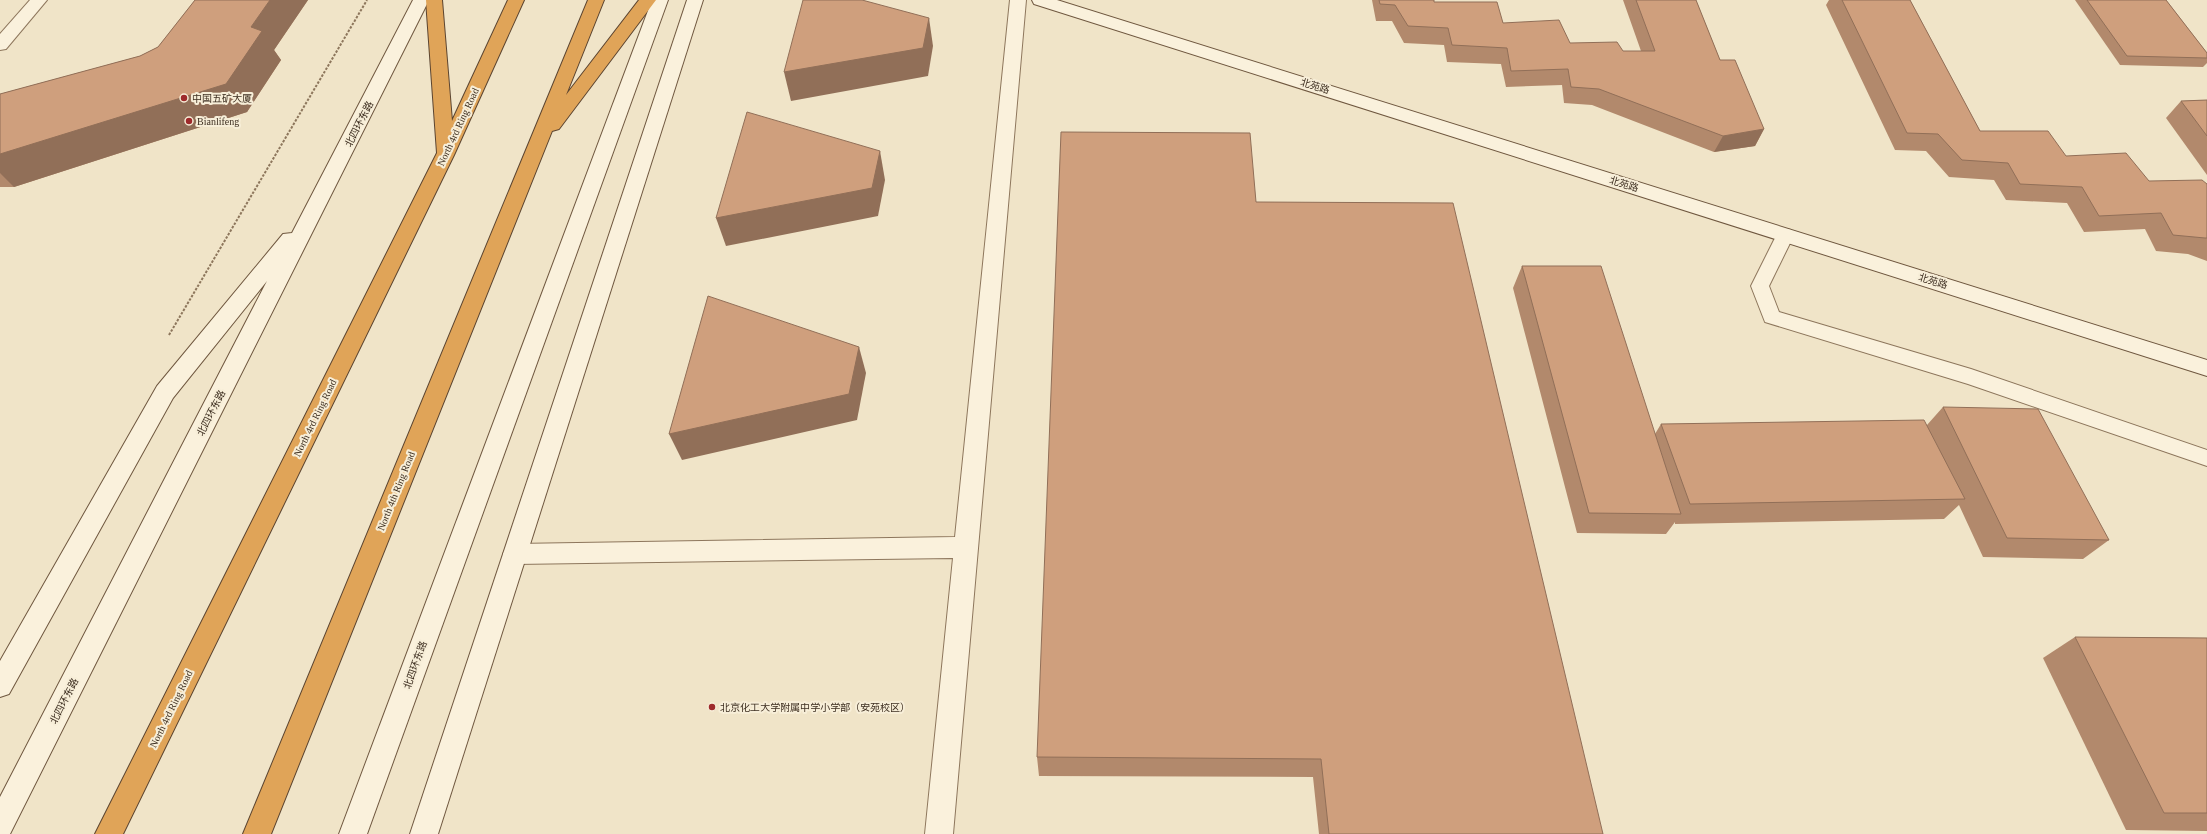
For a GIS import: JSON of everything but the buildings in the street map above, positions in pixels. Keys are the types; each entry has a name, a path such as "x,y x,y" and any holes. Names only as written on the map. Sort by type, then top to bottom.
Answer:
{"highway":[{"path":"434,0 445,155"},
{"name":"North 4rd Ring Road","path":"109,834 445,155 516,0"},
{"path":"536,148 596,0"},
{"path":"536,148 648,0"},
{"name":"North 4th Ring Road","path":"257,834 536,148"}],"street":[{"path":"0,45 39,0"},
{"name":"北四环东路","path":"0,825 422,0"},
{"name":"北四环东路","path":"353,834 660,0"},
{"path":"424,834 695,0"},
{"path":"939,834 1018,0"},
{"name":"北苑路","path":"1040,0 2207,368"},
{"path":"0,685 165,392 318,204"},
{"path":"515,554 966,546"}],"lane":[{"path":"1785,235 1760,286 1772,317 1971,377 2207,458"}],"path":[{"path":"169,341 170,333 368,0"}],"place":[{"name":"中国五矿大厦","path":"184,98"},
{"name":"Bianlifeng","path":"189,121"},
{"name":"北京化工大学附属中学小学部（安苑校区）","path":"712,707"}]}
